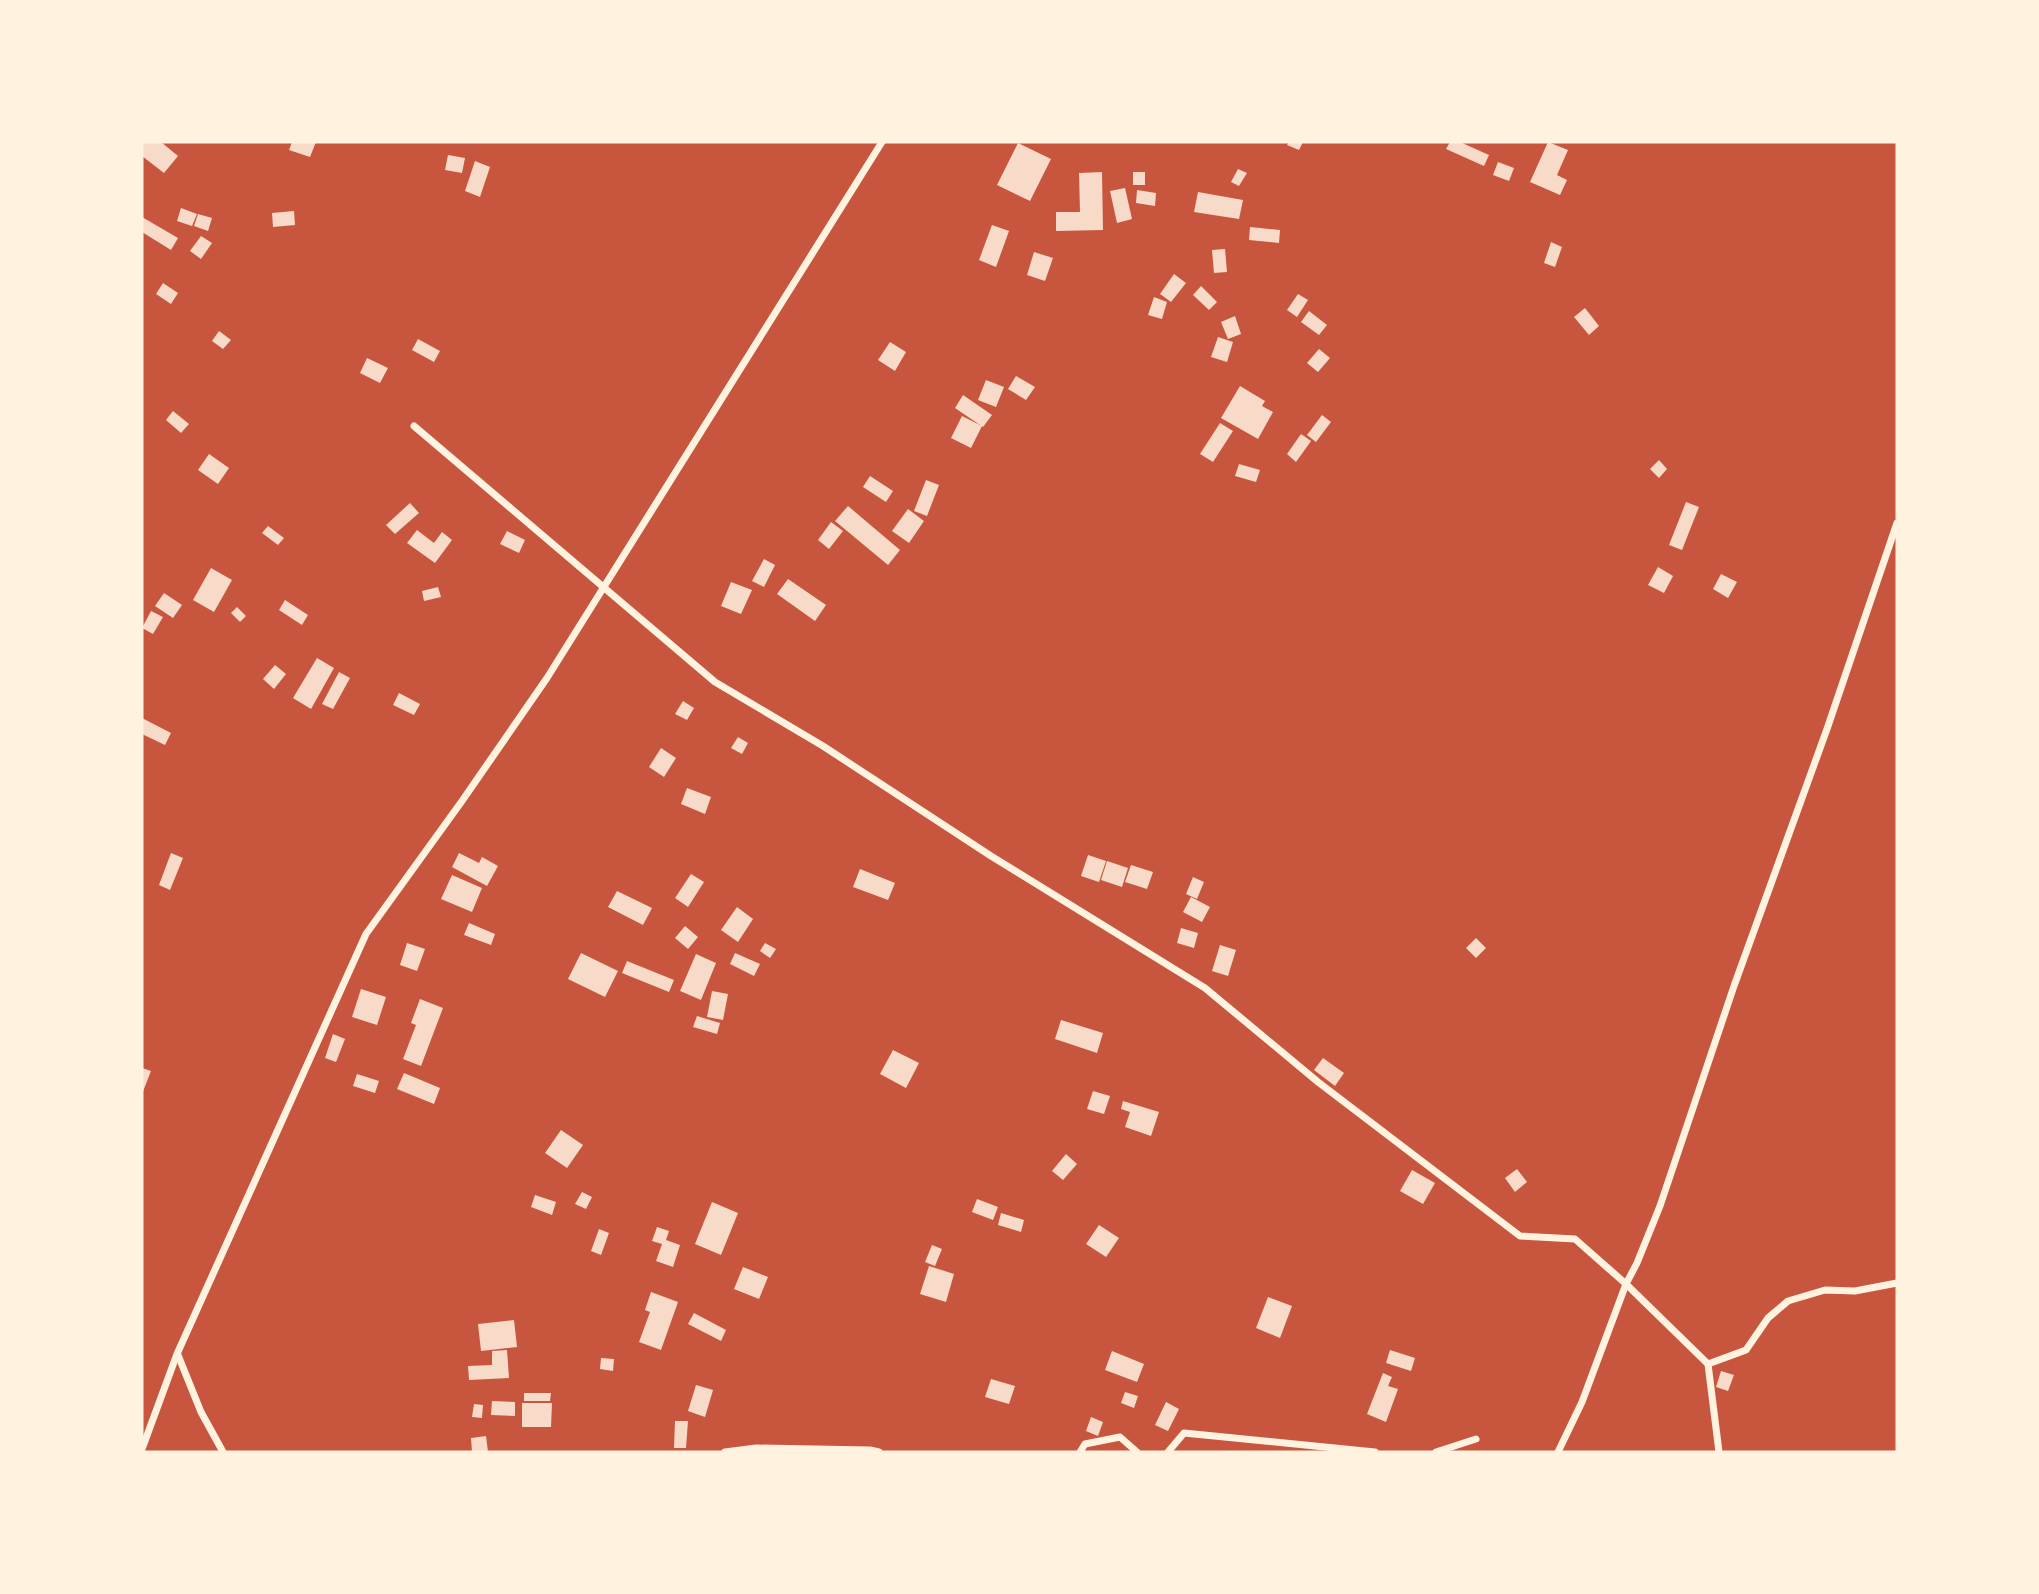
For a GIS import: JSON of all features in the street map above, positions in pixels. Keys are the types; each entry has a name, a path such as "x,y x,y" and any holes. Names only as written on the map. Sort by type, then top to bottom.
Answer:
{"street":[{"path":"142,1449 177,1354 366,934 547,678 882,142"},
{"path":"414,426 715,682 823,746 991,856 1205,988 1318,1083 1520,1236 1576,1239 1708,1364 1719,1452"},
{"path":"1558,1452 1582,1402 1626,1284 1660,1206 1734,986 1896,530"},
{"path":"1708,1364 1746,1350 1768,1318 1788,1301 1825,1290 1855,1291 1897,1283"},
{"path":"177,1354 201,1412 223,1452"},
{"path":"1168,1452 1184,1433 1375,1452"},
{"path":"1080,1452 1085,1444 1120,1437 1137,1452"},
{"path":"1437,1452 1476,1439"},
{"path":"725,1452 756,1448 879,1452"}],"building":[{"path":"142,142 161,142 178,156 164,173 142,156"},
{"path":"292,142 316,142 310,157 289,150"},
{"path":"1289,142 1303,142 1299,150 1287,145"},
{"path":"1450,142 1460,142 1489,155 1484,166 1446,149"},
{"path":"1548,142 1568,150 1557,175 1567,180 1560,195 1530,182"},
{"path":"1018,143 1051,159 1030,201 997,185"},
{"path":"448,155 465,158 462,173 445,170"},
{"path":"475,161 490,167 480,197 465,191"},
{"path":"1498,162 1514,168 1509,181 1493,175"},
{"path":"1238,169 1247,173 1239,186 1231,182"},
{"path":"1102,172 1103,230 1056,231 1056,212 1080,212 1079,173"},
{"path":"1133,172 1145,172 1145,185 1133,185"},
{"path":"1125,188 1132,219 1117,223 1110,191"},
{"path":"1137,190 1156,193 1155,206 1136,203"},
{"path":"1198,192 1243,200 1239,219 1194,212"},
{"path":"181,208 197,214 192,226 177,221"},
{"path":"294,211 295,225 273,227 272,213"},
{"path":"198,214 212,218 208,231 194,226"},
{"path":"142,217 178,238 171,250 142,232"},
{"path":"992,225 1009,231 996,267 979,260"},
{"path":"1250,227 1280,230 1279,243 1249,240"},
{"path":"201,236 212,243 201,259 190,251"},
{"path":"1551,242 1562,247 1555,267 1544,263"},
{"path":"1225,249 1227,272 1214,273 1212,250"},
{"path":"1034,252 1053,258 1045,281 1027,275"},
{"path":"1174,274 1186,283 1171,302 1160,294"},
{"path":"163,283 178,293 171,304 156,294"},
{"path":"1201,286 1217,302 1209,310 1193,295"},
{"path":"1298,294 1308,300 1297,317 1287,310"},
{"path":"1154,297 1167,302 1162,319 1148,315"},
{"path":"1585,308 1599,326 1589,335 1574,317"},
{"path":"1309,311 1327,325 1319,335 1301,322"},
{"path":"1235,316 1241,334 1228,339 1221,322"},
{"path":"219,331 231,340 223,349 212,341"},
{"path":"1218,337 1233,342 1227,362 1211,357"},
{"path":"418,339 440,351 434,362 412,350"},
{"path":"890,342 906,352 895,371 878,360"},
{"path":"1319,349 1330,358 1318,372 1307,363"},
{"path":"367,358 388,368 380,383 360,373"},
{"path":"1016,376 1035,387 1026,400 1008,389"},
{"path":"986,380 1004,387 996,407 978,400"},
{"path":"1240,386 1265,401 1262,406 1273,412 1258,439 1221,418"},
{"path":"963,395 992,415 983,427 955,408"},
{"path":"173,411 189,424 181,433 166,420"},
{"path":"1322,415 1331,422 1316,442 1307,435"},
{"path":"962,416 982,426 971,448 951,438"},
{"path":"1220,423 1233,431 1213,462 1200,454"},
{"path":"1301,434 1311,441 1296,462 1287,454"},
{"path":"209,454 229,468 218,484 198,470"},
{"path":"1659,460 1667,469 1659,478 1650,469"},
{"path":"1239,464 1260,470 1256,482 1235,476"},
{"path":"870,476 893,491 886,502 863,487"},
{"path":"926,480 939,485 927,516 914,511"},
{"path":"1686,502 1699,507 1682,550 1669,545"},
{"path":"410,503 419,513 395,534 386,525"},
{"path":"848,506 900,550 888,565 835,521"},
{"path":"908,509 924,521 909,543 892,531"},
{"path":"831,522 843,531 829,549 818,540"},
{"path":"268,526 284,538 278,545 262,533"},
{"path":"417,530 434,543 442,532 452,540 435,563 407,543"},
{"path":"507,531 525,540 519,553 500,544"},
{"path":"764,559 775,565 764,587 752,581"},
{"path":"1658,567 1673,576 1664,593 1648,585"},
{"path":"211,568 232,580 214,612 193,600"},
{"path":"1721,574 1737,582 1728,598 1713,589"},
{"path":"788,579 826,605 815,621 777,594"},
{"path":"731,582 752,590 741,614 721,606"},
{"path":"438,587 441,597 424,601 422,591"},
{"path":"164,593 182,605 173,618 155,606"},
{"path":"285,600 308,615 302,625 279,610"},
{"path":"237,607 246,616 240,622 231,613"},
{"path":"151,611 163,617 153,634 142,628"},
{"path":"317,658 334,668 311,709 293,698"},
{"path":"275,665 286,674 274,689 263,679"},
{"path":"339,672 350,678 333,709 322,704"},
{"path":"399,693 420,704 414,715 393,705"},
{"path":"683,701 694,708 687,720 675,714"},
{"path":"142,718 171,733 165,745 142,734"},
{"path":"738,737 748,743 742,754 731,748"},
{"path":"661,748 676,758 664,777 649,767"},
{"path":"687,788 711,797 705,814 681,804"},
{"path":"171,853 183,858 170,890 159,885"},
{"path":"459,853 479,863 482,857 498,866 487,886 452,867"},
{"path":"1088,855 1106,861 1099,882 1081,876"},
{"path":"1107,861 1128,868 1122,887 1101,880"},
{"path":"1131,865 1153,872 1147,889 1125,882"},
{"path":"860,869 895,883 888,900 853,887"},
{"path":"691,874 704,882 688,907 675,898"},
{"path":"452,875 482,888 472,912 441,899"},
{"path":"1193,877 1204,882 1197,899 1186,894"},
{"path":"617,891 652,908 643,925 608,907"},
{"path":"1191,897 1210,907 1202,922 1183,912"},
{"path":"737,907 753,919 738,942 721,930"},
{"path":"469,923 495,934 491,945 464,935"},
{"path":"685,926 698,937 688,949 675,938"},
{"path":"1181,928 1198,933 1194,948 1177,943"},
{"path":"1476,938 1486,948 1476,958 1466,948"},
{"path":"407,943 425,949 417,971 400,965"},
{"path":"765,943 776,949 770,958 760,951"},
{"path":"1220,945 1236,950 1228,976 1212,971"},
{"path":"581,953 618,971 605,997 568,979"},
{"path":"735,953 760,964 754,976 730,964"},
{"path":"696,954 716,963 701,1000 680,991"},
{"path":"627,961 674,980 669,992 622,973"},
{"path":"361,989 386,997 377,1025 352,1017"},
{"path":"712,991 728,994 723,1020 707,1017"},
{"path":"420,999 443,1008 421,1066 403,1059 416,1025 411,1023"},
{"path":"697,1016 720,1023 717,1034 693,1027"},
{"path":"1061,1020 1103,1033 1097,1053 1055,1039"},
{"path":"333,1034 345,1039 336,1062 325,1058"},
{"path":"893,1050 919,1063 906,1088 880,1074"},
{"path":"1323,1058 1344,1073 1335,1086 1314,1070"},
{"path":"142,1068 151,1071 142,1094"},
{"path":"404,1073 440,1088 434,1104 397,1089"},
{"path":"357,1074 379,1081 375,1093 353,1086"},
{"path":"1093,1091 1110,1096 1104,1114 1087,1109"},
{"path":"1123,1101 1159,1112 1151,1136 1125,1127 1130,1112 1121,1109"},
{"path":"561,1130 583,1145 567,1168 545,1153"},
{"path":"1066,1154 1077,1164 1063,1180 1052,1171"},
{"path":"1517,1169 1527,1182 1515,1192 1505,1178"},
{"path":"1412,1170 1435,1183 1423,1204 1400,1191"},
{"path":"582,1192 592,1197 586,1209 575,1204"},
{"path":"535,1195 556,1202 552,1215 531,1207"},
{"path":"977,1199 998,1207 993,1220 972,1212"},
{"path":"712,1202 738,1213 721,1255 695,1244"},
{"path":"1001,1213 1024,1220 1021,1232 998,1225"},
{"path":"1099,1225 1119,1238 1106,1257 1086,1244"},
{"path":"657,1227 669,1231 666,1240 680,1245 673,1267 656,1261 662,1244 652,1241"},
{"path":"599,1229 609,1233 601,1255 591,1251"},
{"path":"932,1245 942,1249 935,1266 925,1262"},
{"path":"929,1266 954,1274 946,1302 920,1294"},
{"path":"743,1267 768,1277 759,1299 734,1289"},
{"path":"651,1292 678,1302 661,1350 639,1342 650,1312 645,1310"},
{"path":"1268,1297 1292,1306 1280,1338 1256,1328"},
{"path":"694,1313 726,1330 721,1341 688,1324"},
{"path":"514,1320 517,1347 481,1351 478,1324"},
{"path":"507,1350 509,1378 469,1380 468,1366 492,1365 492,1351"},
{"path":"1390,1350 1415,1358 1411,1371 1386,1363"},
{"path":"1112,1351 1144,1364 1137,1382 1105,1370"},
{"path":"601,1358 614,1359 613,1371 600,1369"},
{"path":"1721,1371 1734,1375 1728,1391 1716,1387"},
{"path":"1383,1373 1392,1377 1388,1386 1398,1389 1386,1422 1367,1414"},
{"path":"991,1379 1015,1386 1009,1404 985,1397"},
{"path":"696,1385 713,1390 705,1417 688,1411"},
{"path":"1125,1392 1138,1396 1134,1408 1121,1403"},
{"path":"524,1393 551,1393 550,1401 524,1401"},
{"path":"492,1401 515,1402 515,1416 491,1415"},
{"path":"1166,1402 1179,1409 1168,1431 1155,1425"},
{"path":"522,1403 552,1403 551,1427 522,1427"},
{"path":"474,1404 483,1405 482,1418 472,1417"},
{"path":"1091,1417 1103,1422 1098,1436 1086,1431"},
{"path":"675,1421 688,1421 686,1448 674,1448"},
{"path":"486,1436 488,1452 472,1452 471,1438"}]}
